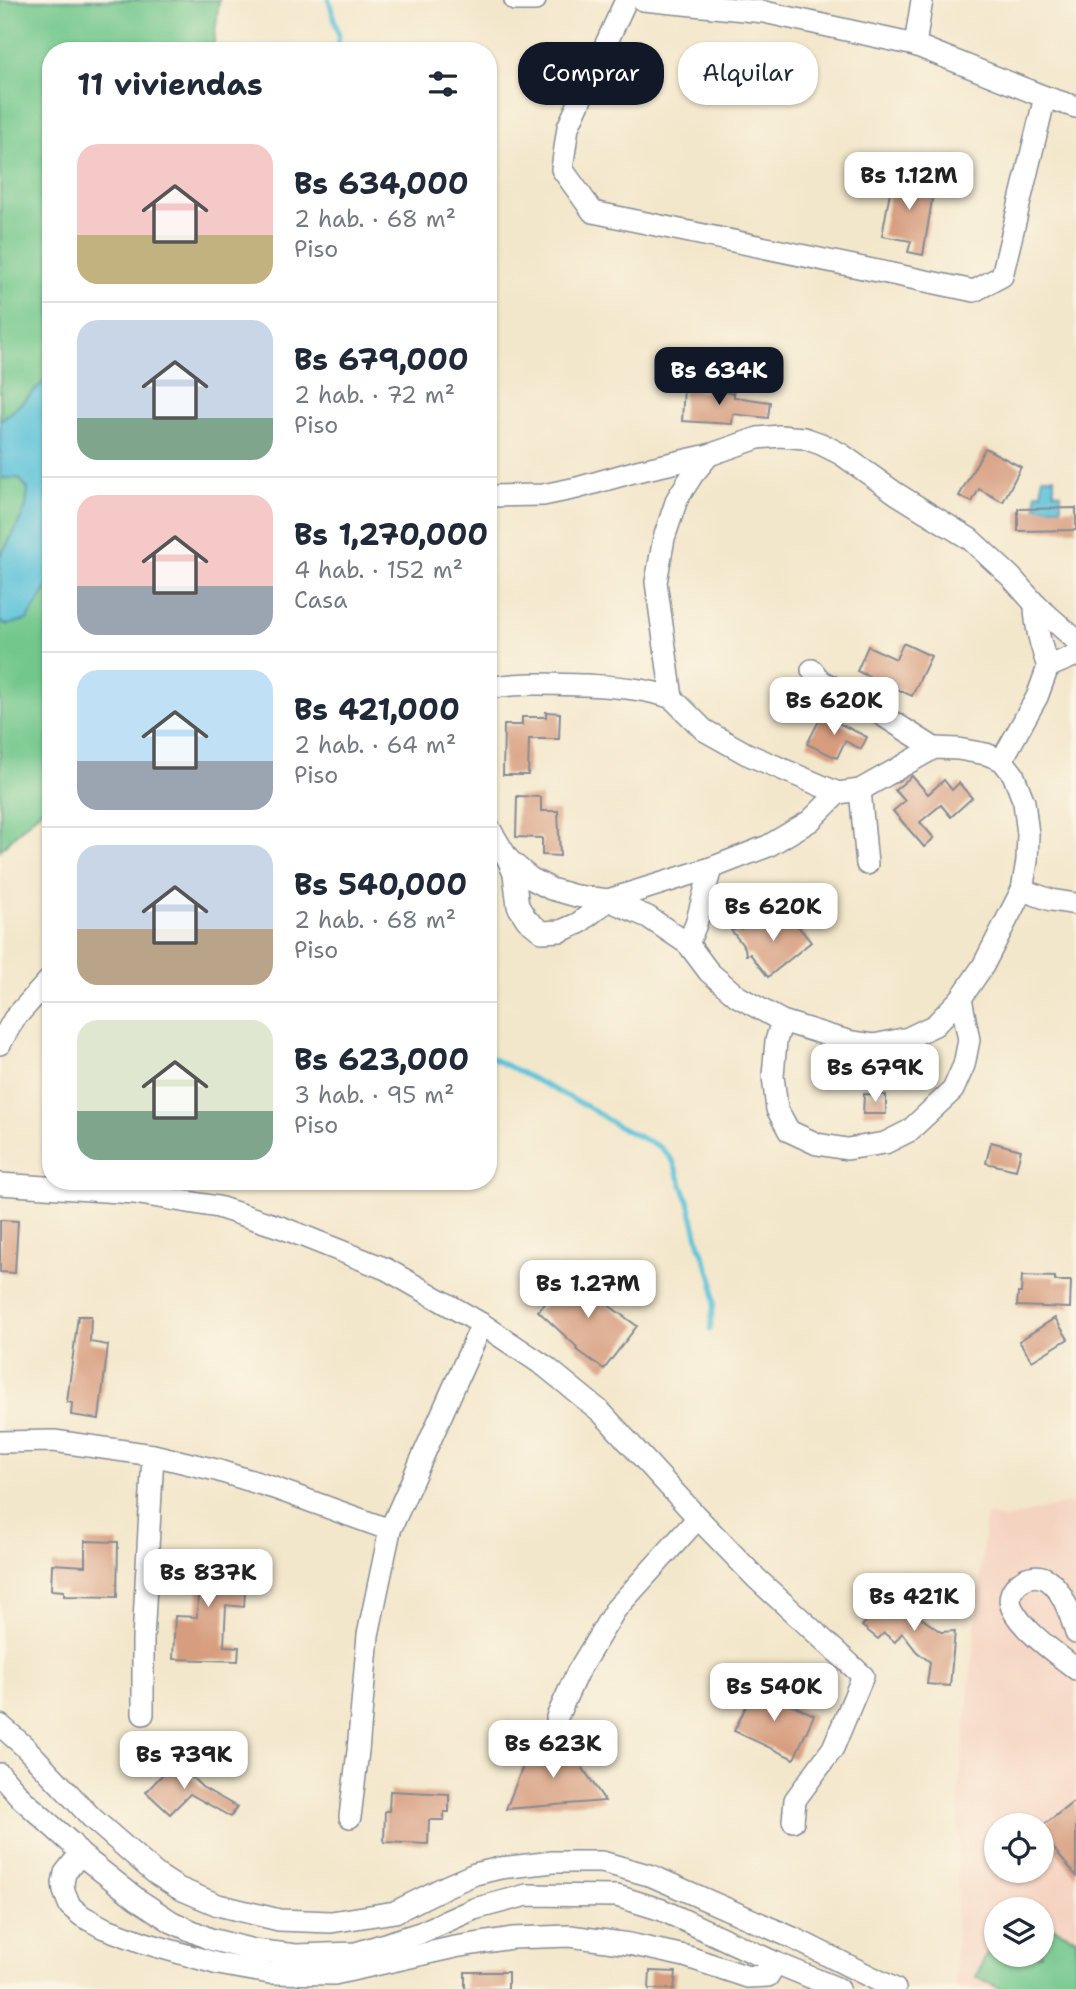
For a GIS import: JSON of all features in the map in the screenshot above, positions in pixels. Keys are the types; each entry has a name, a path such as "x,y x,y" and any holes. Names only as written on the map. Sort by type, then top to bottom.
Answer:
{"street":[{"path":"515,0 535,0"},
{"path":"626,0 568,127 562,169 593,212 974,291 1002,276 1045,97"},
{"path":"643,0 764,12 915,45 1076,107"},
{"path":"915,45 922,0"},
{"path":"497,496 555,493 709,455 758,438 804,438 841,454 897,494 970,539 1012,577 1035,604 1076,640"},
{"path":"672,698 656,582 664,538 677,499 692,474 709,455"},
{"path":"1002,760 1037,697 1048,667 1035,618 1035,604"},
{"path":"1048,667 1076,655"},
{"path":"508,859 530,878 551,889 608,901 648,917 688,944 709,972 737,996 782,1021 852,1042 874,1045 908,1038 935,1025 961,998 983,966 1022,890 1028,834 1024,802 1013,774 1002,760 977,752 934,748 863,703 821,681 812,670"},
{"path":"497,686 539,683 657,692 672,698 704,730 747,754 838,793 860,790 934,748"},
{"path":"860,790 867,864"},
{"path":"497,841 514,874 518,906 527,920 542,932 561,931 579,923 608,901 711,868 768,846 810,821 838,793"},
{"path":"688,944 711,868"},
{"path":"1022,890 1051,900 1076,904"},
{"path":"0,1044 14,1020 42,988"},
{"path":"782,1021 776,1041 773,1076 777,1109 789,1131 817,1144 847,1149 885,1143 909,1130 953,1090 964,1065 969,1040 961,998"},
{"path":"0,1184 42,1187"},
{"path":"89,1190 134,1193 218,1207 283,1228 386,1269 482,1324 545,1367 601,1412 756,1578 863,1676 833,1748 795,1800 793,1821"},
{"path":"350,1817 368,1635 390,1530 482,1324"},
{"path":"0,1442 54,1441 153,1455 239,1477 390,1530"},
{"path":"143,1714 143,1640 153,1455"},
{"path":"557,1717 577,1673 615,1610 698,1518"},
{"path":"1076,1633 1058,1589 1046,1578 1033,1576 1021,1580 1015,1586 1010,1595 1016,1614 1037,1638 1076,1669"},
{"path":"0,1725 24,1746 93,1818 156,1874 178,1888 218,1905 279,1920 331,1922 395,1912 475,1874 500,1868 553,1862 602,1862 652,1876 793,1938 895,1989"},
{"path":"0,1774 22,1799 75,1849 137,1899 172,1922 210,1939 253,1950 296,1955 356,1953 420,1933 474,1909 527,1895 617,1896 662,1910 839,1989"},
{"path":"36,1812 54,1796 66,1792"},
{"path":"93,1818 65,1873 64,1891 70,1906 104,1928 218,1965 270,1973 334,1974 455,1947 512,1938 558,1936 628,1944 685,1956 748,1977 768,1976 776,1963"},
{"path":"691,1923 705,1899"}],"shaded area":[{"path":"1076,1503 1076,1989 955,1987 959,1790 986,1515 1005,1519"}],"green space":[{"path":"0,0 219,0 214,42 42,42 42,809 0,850"},
{"path":"1054,1928 1076,1938 1076,1989 1001,1989 976,1977 984,1960 984,1967 1054,1967"}],"water":[{"path":"42,384 42,596 27,620 7,625 0,622 0,556 26,507 28,489 19,478 0,478 0,420"},
{"path":"1042,477 1054,477 1054,492 1061,493 1061,507 1036,507 1036,493 1042,493"}],"building":[{"path":"893,175 935,182 923,255 908,252 911,241 882,236"},
{"path":"684,387 698,388 698,391 734,393 734,397 770,402 768,418 733,414 732,424 682,421"},
{"path":"985,448 1021,467 1003,502 979,489 972,502 959,496"},
{"path":"1076,508 1076,530 1018,531 1018,509"},
{"path":"903,643 931,656 912,696 857,671 868,646 896,659"},
{"path":"546,712 560,713 559,739 529,739 528,775 503,775 504,725 522,725 522,717 546,717"},
{"path":"822,715 867,737 861,749 845,741 837,758 807,744"},
{"path":"912,776 928,794 944,780 952,790 959,783 972,798 951,817 941,805 920,822 934,838 924,847 893,811 905,801 895,790"},
{"path":"517,796 541,797 541,811 558,811 560,856 542,855 542,838 516,837"},
{"path":"788,914 811,942 768,977 750,954 746,955 745,948 731,930 768,924 778,916"},
{"path":"864,1094 886,1095 886,1114 863,1114"},
{"path":"991,1142 1021,1150 1016,1170 986,1163"},
{"path":"0,1220 18,1221 15,1273 0,1272"},
{"path":"577,1269 602,1292 597,1297 637,1326 604,1369 576,1349 577,1347 538,1311"},
{"path":"1022,1276 1055,1277 1055,1281 1071,1281 1070,1308 1017,1306"},
{"path":"78,1316 91,1316 90,1342 108,1345 99,1419 71,1415 72,1403 67,1402"},
{"path":"1055,1318 1068,1339 1032,1361 1019,1341"},
{"path":"85,1541 118,1542 117,1597 64,1596 64,1591 51,1590 52,1564 85,1566"},
{"path":"185,1552 230,1556 228,1576 246,1578 244,1607 226,1605 224,1646 239,1647 238,1661 173,1659 175,1616 197,1617 198,1591 189,1591 189,1580 183,1579"},
{"path":"897,1583 925,1606 917,1615 941,1632 955,1631 950,1686 927,1684 930,1662 917,1652 902,1633 895,1642 884,1633 878,1639 862,1626"},
{"path":"755,1688 814,1715 794,1759 734,1731"},
{"path":"566,1743 605,1801 506,1809 531,1746"},
{"path":"175,1761 202,1787 237,1807 231,1817 190,1794 170,1814 146,1792"},
{"path":"390,1791 449,1794 449,1812 444,1812 444,1820 429,1820 428,1844 384,1842 385,1811 389,1811"},
{"path":"1076,1800 1076,1876 1054,1849 1054,1817"},
{"path":"650,1971 676,1972 674,1989 649,1989"},
{"path":"465,1972 508,1972 508,1989 465,1989"}],"waterway":[{"path":"329,0 339,36 338,42"},
{"path":"497,1061 660,1147 673,1161 713,1280 714,1302 710,1330"}]}
